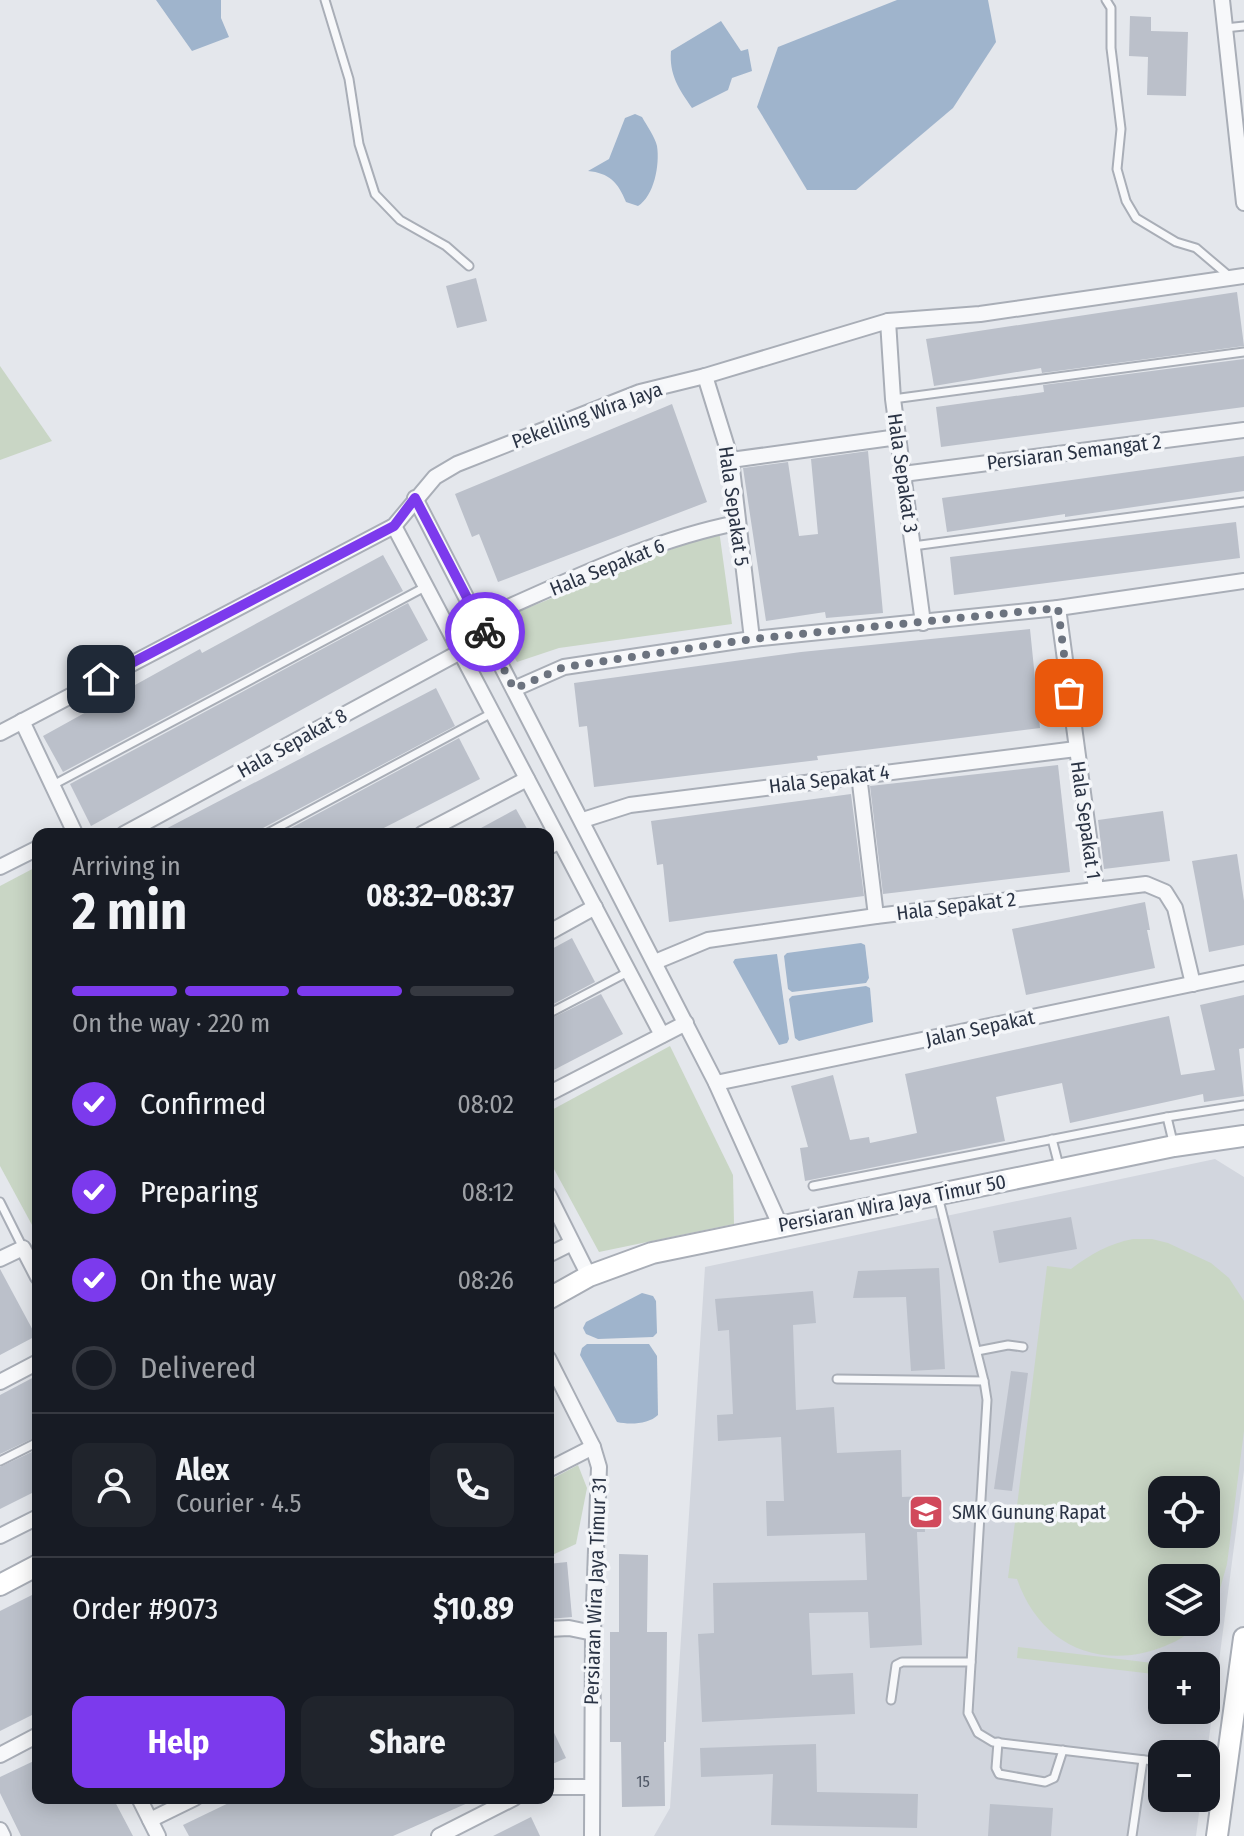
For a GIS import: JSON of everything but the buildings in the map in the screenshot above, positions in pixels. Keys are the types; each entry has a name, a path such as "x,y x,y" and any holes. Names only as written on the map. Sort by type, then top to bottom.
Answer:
{"street":[{"path":"1222,0 1238,102 1244,203"},
{"name":"Pekeliling Wira Jaya","path":"0,733 394,526 435,477 457,464 640,392 705,376 888,321 980,314 1237,277"},
{"name":"Hala Sepakat 3","path":"888,321 893,399 923,623"},
{"name":"Hala Sepakat 5","path":"705,376 731,460 752,639"},
{"name":"Persiaran Semangat 2","path":"903,474 1244,430"},
{"path":"731,460 898,437"},
{"path":"415,498 686,1023 780,1225"},
{"name":"Hala Sepakat 6","path":"479,620 577,577 690,534 737,523"},
{"path":"394,526 527,779 547,828"},
{"path":"514,689 564,667 752,639 1058,608 1244,581"},
{"name":"Hala Sepakat 1","path":"1058,608 1096,889"},
{"name":"Hala Sepakat 8","path":"135,828 460,652"},
{"path":"22,721 70,828"},
{"name":"Hala Sepakat 4","path":"583,820 630,805 1076,749"},
{"path":"859,775 876,916"},
{"path":"433,828 527,779"},
{"path":"555,848 595,907 662,1035"},
{"path":"0,867 32,851"},
{"name":"Hala Sepakat 2","path":"655,962 708,940 876,916 1146,884 1165,892 1175,908 1193,984"},
{"path":"554,930 595,907"},
{"name":"Jalan Sepakat","path":"716,1083 1244,973"},
{"path":"554,1091 686,1023"},
{"name":"Persiaran Wira Jaya Timur 50","path":"554,1296 589,1276 652,1253 1174,1146 1244,1136"},
{"path":"554,1206 589,1276"},
{"path":"554,1252 572,1243"},
{"path":"0,1259 23,1248 32,1265"},
{"path":"0,1382 32,1365"},
{"name":"Persiaran Wira Jaya Timur 31","path":"554,1370 593,1447 599,1467 593,1633 592,1836"},
{"path":"554,1467 593,1447"},
{"path":"0,1536 32,1520"},
{"path":"0,1585 32,1568"},
{"path":"554,1629 593,1633"},
{"path":"1220,1758 1239,1712 1244,1638"},
{"path":"0,1755 32,1738"},
{"path":"554,1787 591,1787"},
{"path":"142,1804 158,1836"},
{"path":"150,1820 183,1804"},
{"path":"439,1836 502,1804"},
{"path":"1217,1812 1217,1836"},
{"path":"0,1830 3,1836"}],"lane":[{"path":"325,0 349,79 359,144 375,194 400,220 446,246 469,266"},
{"path":"1106,0 1111,8 1111,48 1121,129 1117,169 1126,201 1136,218 1176,242 1196,248 1237,277"},
{"path":"1225,28 1244,26"},
{"path":"893,399 1244,352"},
{"path":"913,546 1244,502"},
{"path":"53,785 425,587"},
{"path":"277,828 492,713"},
{"path":"554,1011 628,972"},
{"path":"813,1186 1167,1117 1244,1105"},
{"path":"1167,1117 1174,1146"},
{"path":"1052,1139 1059,1169"},
{"path":"937,1193 987,1400 968,1713 978,1733 998,1742 1148,1761"},
{"path":"0,1202 23,1248"},
{"path":"977,1351 1008,1345 1023,1347"},
{"path":"837,1379 984,1381"},
{"path":"0,1461 32,1445"},
{"path":"891,1700 896,1665 971,1662"},
{"path":"998,1742 996,1768 999,1774 1045,1782 1054,1778 1063,1750"},
{"path":"1132,1836 1143,1760"}],"shaded area":[{"name":"SMK Gunung Rapat","path":"1215,1159 1244,1177 1244,1470 1220,1654 1148,1652 1148,1724 1211,1724 1209,1740 1148,1740 1148,1812 1199,1812 1196,1836 654,1836 670,1808 705,1267"}],"green space":[{"path":"0,366 52,441 0,460"},
{"path":"719,530 732,624 559,648 517,662 493,622"},
{"path":"32,869 32,1225 0,1166 0,886"},
{"path":"670,1046 733,1175 734,1224 599,1252 554,1169 554,1109"},
{"path":"1133,1239 1168,1243 1211,1263 1229,1278 1244,1301 1244,1431 1227,1564 1220,1589 1220,1564 1148,1564 1148,1636 1183,1636 1162,1647 1125,1656 1085,1651 1067,1643 1037,1617 1017,1579 1008,1578 1047,1266 1071,1269 1100,1250"},
{"path":"578,1465 587,1488 576,1544 554,1554 554,1478"},
{"path":"1018,1647 1148,1662 1148,1673 1017,1658"}],"water":[{"path":"156,0 221,0 221,18 229,37 192,51"},
{"path":"897,0 988,0 996,42 953,108 856,190 807,190 757,107 778,47"},
{"path":"721,21 741,51 748,49 752,71 732,78 728,90 692,108 673,75 671,51"},
{"path":"635,114 642,117 651,132 658,154 652,188 638,206 626,202 620,189 607,176 588,171 609,159 625,118"},
{"path":"865,945 869,978 866,983 792,992 788,989 784,956 787,953"},
{"path":"777,954 789,1039 787,1043 779,1045 733,962 735,959"},
{"path":"870,988 873,1022 799,1041 795,1038 789,999 792,996"},
{"path":"642,1293 653,1296 656,1301 657,1333 653,1337 598,1339 586,1334 583,1328 586,1322"},
{"path":"587,1344 649,1344 657,1356 658,1415 639,1423 617,1422 580,1355"}],"way so far":[{"path":"485,632 514,689 564,667 752,639 1058,608 1069,693"}],"place":[{"name":"SMK Gunung Rapat","path":"926,1512"}],"route":[{"path":"101,679 394,526 415,498 485,632"}]}
